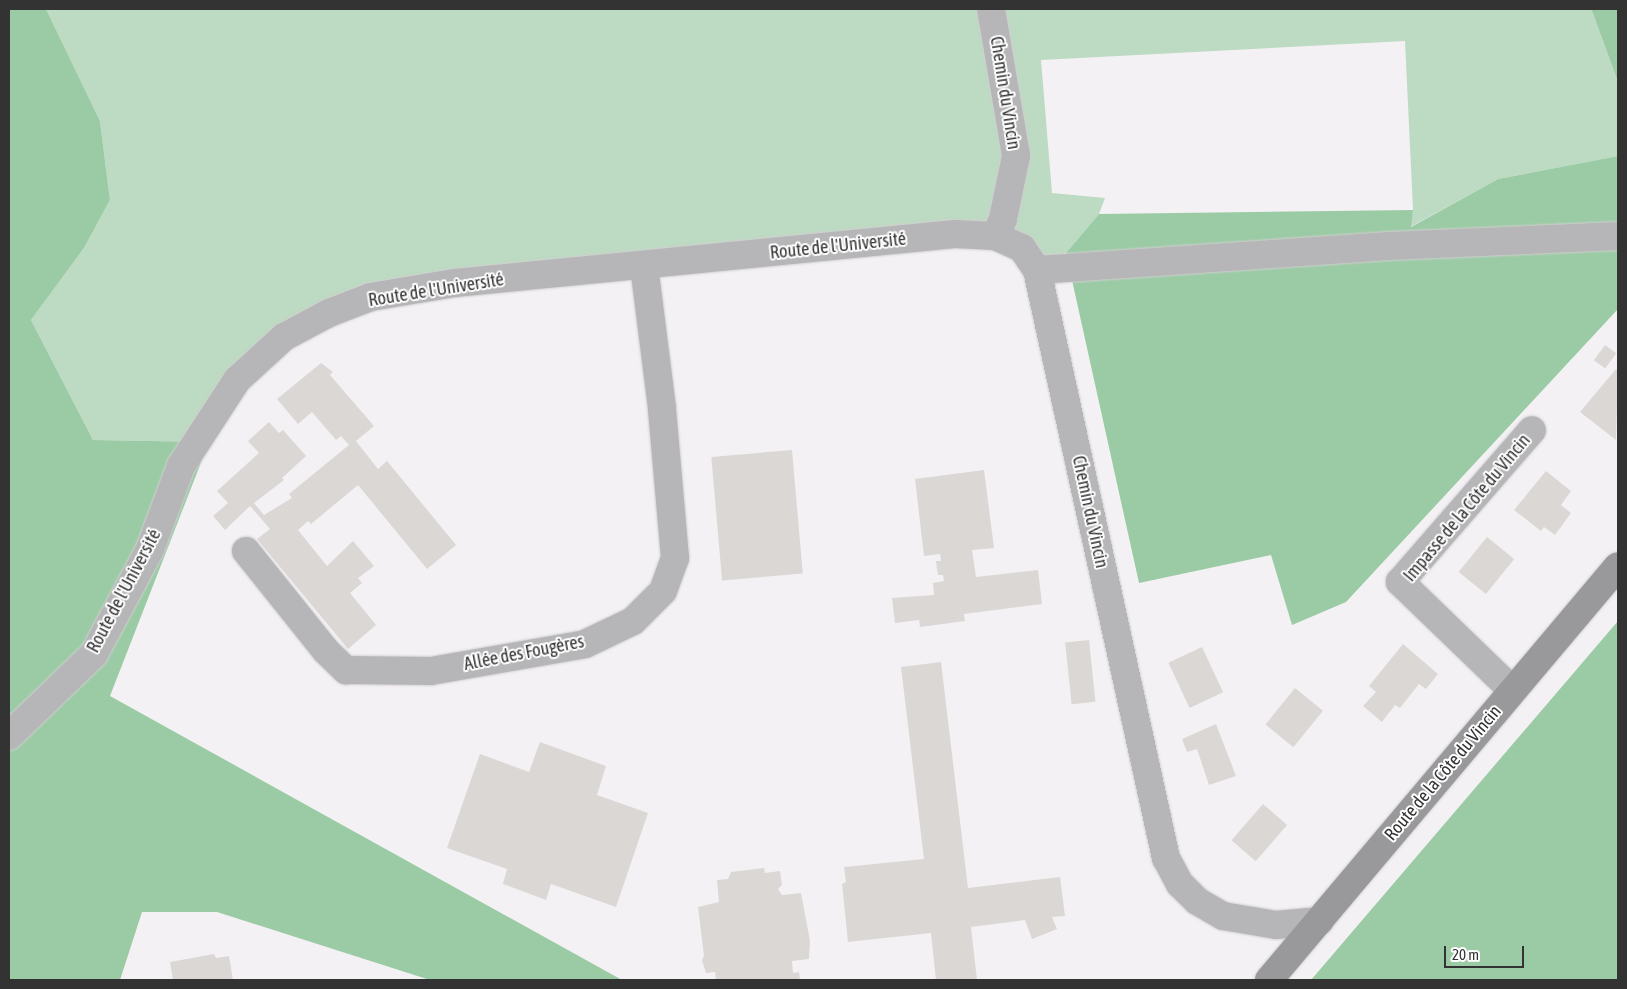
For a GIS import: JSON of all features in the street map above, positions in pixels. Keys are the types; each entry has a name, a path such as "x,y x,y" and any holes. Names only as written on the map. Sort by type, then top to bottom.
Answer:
{"main road":[{"name":"Route de la Côte du Vincin","path":"1269,980 1618,566"}],"street":[{"name":"Chemin du Vincin","path":"991,9 1016,156 1003,219 995,236 1022,248 1037,270 1166,858 1180,884 1198,901 1223,916 1276,925 1320,921"},
{"name":"Route de l'Université","path":"9,736 94,654 150,549 181,466 237,380 284,337 329,313 372,297 454,283 644,266 956,234 995,236"},
{"path":"1037,270 1389,246 1618,236"},
{"name":"Allée des Fougères","path":"246,551 326,651 346,670 431,672 586,644 633,620 663,591 676,558 662,408 644,266"},
{"name":"Impasse de la Côte du Vincin","path":"1512,690 1400,582 1532,430"}],"green space":[{"path":"9,9 46,9 100,121 110,200 84,248 31,320 93,440 209,442 110,696 622,980 430,980 217,912 142,912 120,980 9,980"},
{"path":"46,9 1591,9 1618,82 1618,156 1498,179 1410,227 1413,210 1405,41 1041,60 1052,193 1105,198 1099,214 1066,253 1018,263 987,244 393,301 294,344 246,388 209,442 93,440 31,320 84,248 110,200 100,121"},
{"path":"1591,9 1618,9 1618,82 1593,14"},
{"path":"1618,156 1618,309 1346,602 1292,625 1271,555 1139,583 1066,253 1099,214 1413,210 1411,227 1498,179"},
{"path":"1618,621 1618,980 1311,980"}],"building":[{"path":"1605,345 1616,353 1605,369 1594,360"},
{"path":"321,363 333,372 330,375 374,426 356,441 378,469 387,461 456,545 427,569 358,485 311,524 308,521 298,530 327,566 353,541 374,566 358,578 362,583 350,593 376,625 348,649 257,539 270,529 250,506 225,530 213,516 228,503 217,491 259,453 248,441 269,422 279,433 283,430 306,456 282,478 284,480 254,503 264,515 292,498 289,494 349,445 341,436 336,440 312,412 298,424 277,399"},
{"path":"1616,369 1618,371 1616,440 1580,412"},
{"path":"792,450 803,574 722,581 711,457"},
{"path":"984,470 994,548 972,550 976,577 1038,570 1042,604 964,614 965,621 920,627 919,620 895,623 892,598 934,595 933,583 944,581 943,575 938,575 936,561 941,561 940,554 924,556 915,479"},
{"path":"1546,471 1571,491 1561,505 1571,513 1555,535 1544,527 1541,531 1514,510"},
{"path":"1487,537 1514,559 1486,594 1459,572"},
{"path":"1089,640 1095,702 1072,704 1065,643"},
{"path":"1403,644 1438,674 1426,689 1419,684 1400,708 1395,705 1382,722 1363,706 1376,692 1369,686"},
{"path":"1202,647 1223,692 1190,708 1168,663"},
{"path":"941,662 968,888 1060,877 1065,916 1052,917 1057,929 1032,939 1025,920 971,927 977,980 936,980 931,933 848,942 842,884 846,882 844,867 924,859 901,667"},
{"path":"1295,688 1323,711 1293,747 1265,725"},
{"path":"1216,724 1236,776 1209,785 1197,749 1187,752 1182,739"},
{"path":"540,742 606,766 597,795 648,813 616,907 551,884 546,900 503,884 507,869 447,848 480,754 529,772"},
{"path":"1263,804 1287,825 1256,861 1232,840"},
{"path":"764,868 765,873 780,871 782,885 778,889 782,895 801,893 810,941 809,959 792,961 793,973 799,972 800,980 716,980 715,972 706,973 702,960 704,956 698,907 719,902 717,880 728,879 731,872"},
{"path":"214,954 216,958 229,956 233,980 173,980 170,962"}]}
